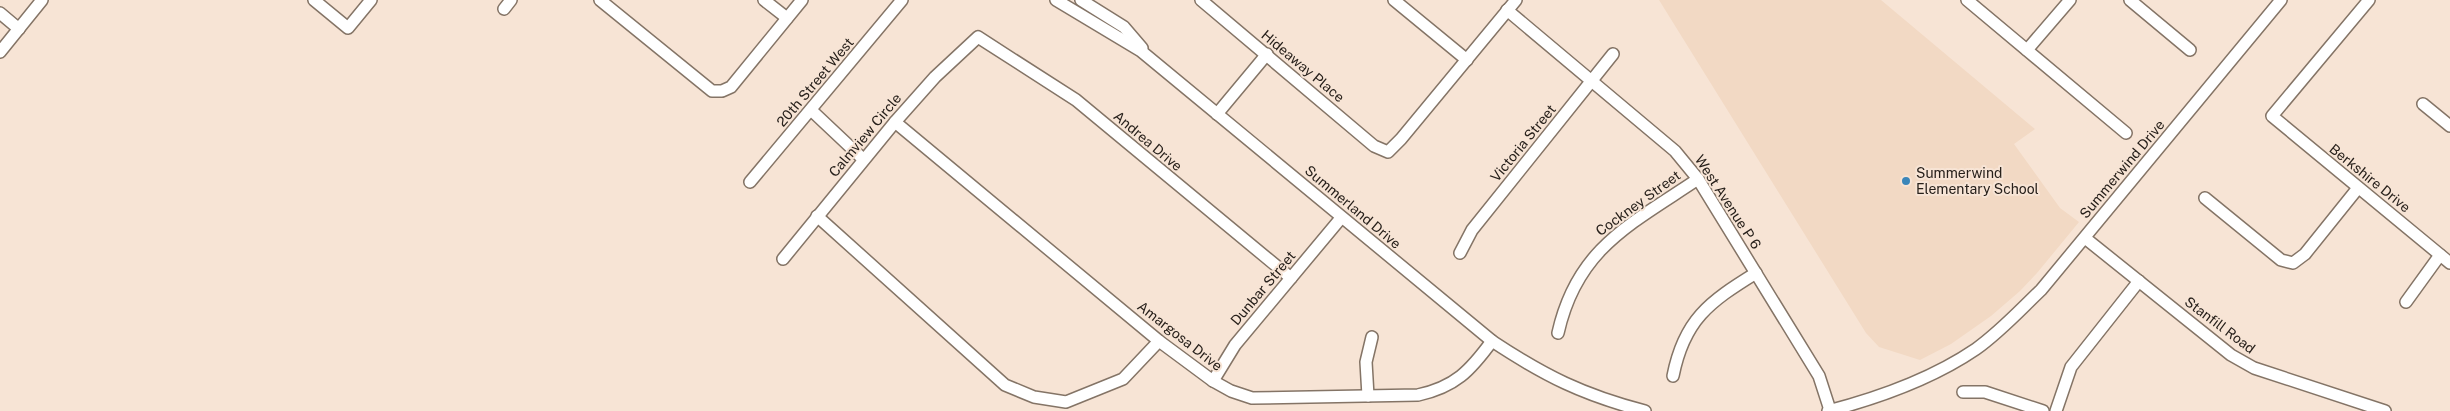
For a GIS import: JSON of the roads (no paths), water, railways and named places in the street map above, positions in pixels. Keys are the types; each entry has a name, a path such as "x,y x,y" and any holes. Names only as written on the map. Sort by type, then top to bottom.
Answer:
{"street":[{"path":"0,52 42,0"},
{"path":"314,0 348,28 371,0"},
{"path":"504,10 511,0"},
{"path":"600,0 712,91 722,91 731,86 802,0"},
{"path":"764,0 787,18"},
{"name":"20th Street West","path":"750,182 902,0"},
{"name":"Summerland Drive","path":"1056,0 1150,59 1492,341 1528,365 1566,386 1604,401 1644,411"},
{"path":"1081,0 1124,27 1150,59"},
{"name":"Hideaway Place","path":"1201,0 1374,146 1388,152 1466,60"},
{"path":"1394,0 1466,60 1516,0"},
{"path":"1967,0 2126,133"},
{"path":"2027,50 2070,0"},
{"path":"2130,0 2190,50"},
{"name":"Summerwind Drive","path":"1829,411 1861,402 1936,372 1976,349 2008,322 2041,290 2281,0"},
{"name":"Berkshire Drive","path":"2369,0 2272,116 2450,263"},
{"name":"West Avenue P 6","path":"1507,10 1675,151 1698,179 1819,376 1829,411"},
{"path":"0,14 19,29"},
{"name":"Calmview Circle","path":"782,259 895,122 935,77 978,37"},
{"name":"Andrea Drive","path":"978,37 1076,100 1291,278"},
{"path":"1217,114 1267,54"},
{"name":"Victoria Street","path":"1460,253 1472,230 1613,54"},
{"path":"2423,104 2450,126"},
{"path":"810,110 863,159"},
{"name":"Amargosa Drive","path":"895,122 1158,340 1213,381 1231,391 1252,398 1418,395 1439,391 1459,379 1475,364 1492,341"},
{"name":"Cockney Street","path":"1558,333 1564,310 1583,271 1598,251 1617,233 1698,179"},
{"path":"2206,198 2281,260 2293,263 2305,254 2358,188"},
{"path":"817,216 1005,385 1034,397 1066,402 1123,379 1158,340"},
{"name":"Dunbar Street","path":"1213,381 1235,345 1342,218"},
{"name":"Stanfill Road","path":"2085,238 2231,355 2254,368 2380,410"},
{"path":"2406,302 2440,255"},
{"path":"1672,376 1682,342 1708,305 1756,273"},
{"path":"2056,411 2071,367 2139,281"},
{"path":"1368,396 1366,362 1372,337"},
{"path":"1963,392 1985,392 2043,411"}],"place":[{"name":"Summerwind Elementary School","path":"1906,181"}]}
